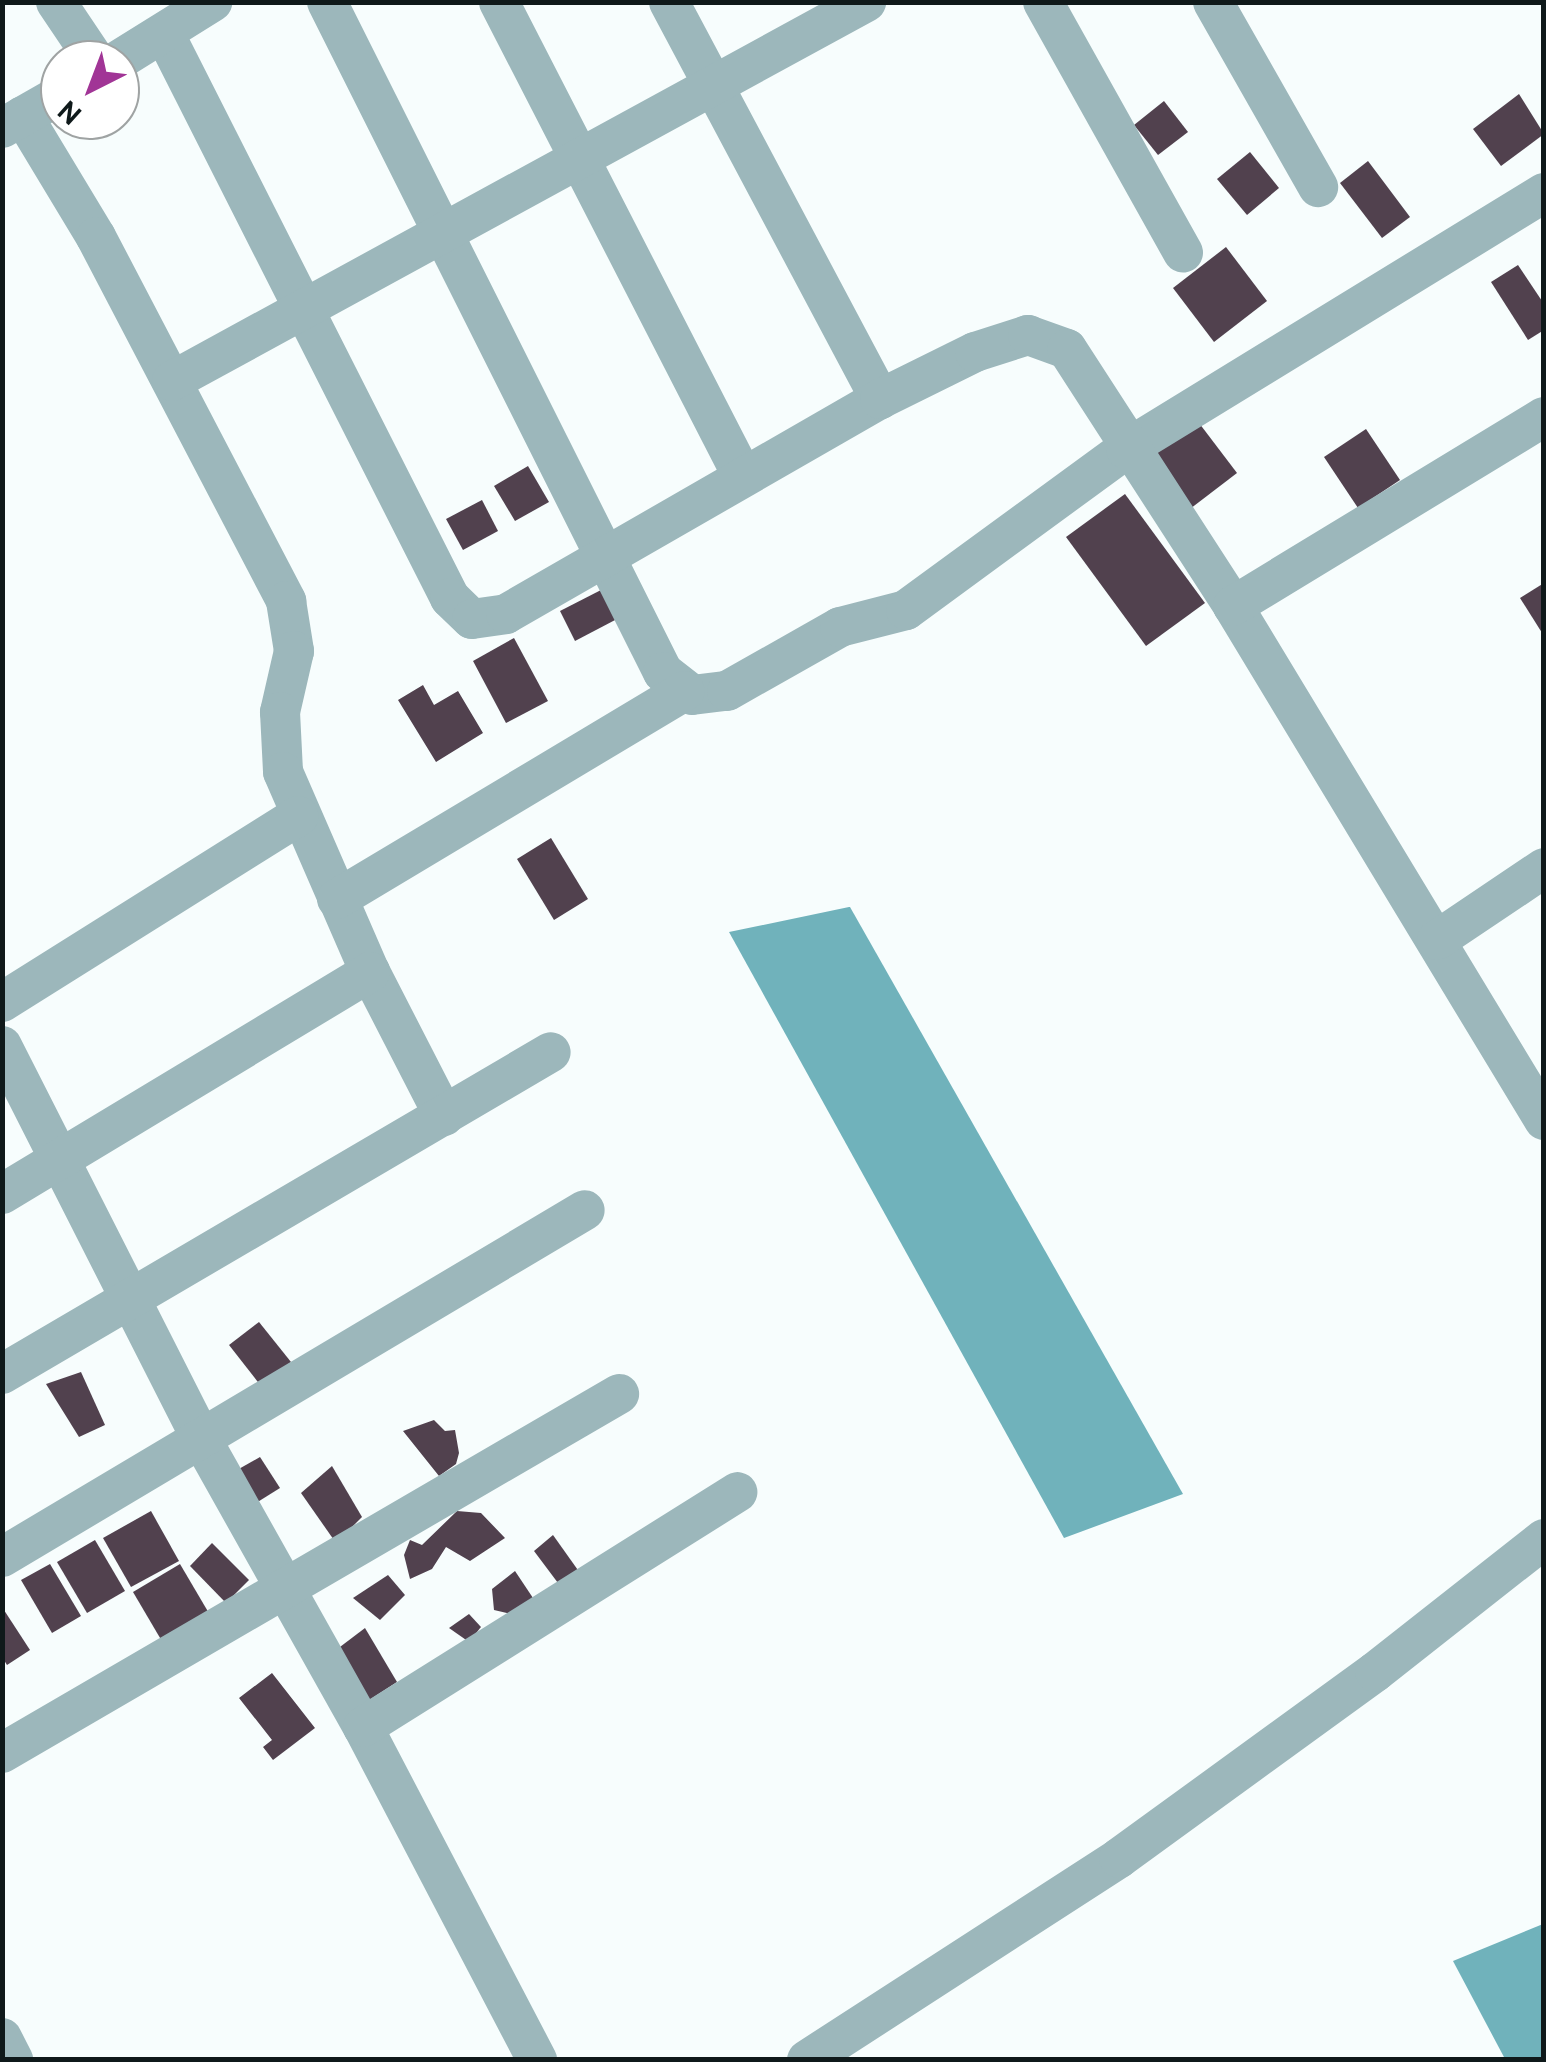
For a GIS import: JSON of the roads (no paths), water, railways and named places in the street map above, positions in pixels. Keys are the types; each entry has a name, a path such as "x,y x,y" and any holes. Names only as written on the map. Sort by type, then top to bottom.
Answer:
{"street":[{"path":"56,2 82,40"},
{"path":"140,47 212,2"},
{"path":"327,2 663,672 685,691 710,696 727,691 840,627 906,610 1126,448 1544,192"},
{"path":"498,2 744,477"},
{"path":"669,2 880,399"},
{"path":"1043,2 1184,253"},
{"path":"1213,2 1318,188"},
{"path":"172,381 584,162 865,3"},
{"path":"164,33 458,609 486,622 606,560 880,399 988,346 1028,335 1067,349 1083,366 1126,448 1233,606 1544,1120"},
{"path":"40,106 13,122 172,381 286,601 294,651 279,746 299,816 370,972 444,1116"},
{"path":"1233,606 1544,417"},
{"path":"337,899 685,691"},
{"path":"2,1002 299,816"},
{"path":"1438,940 1544,868"},
{"path":"2,1194 370,972"},
{"path":"2,1046 135,1301 203,1442 363,1727 537,2060"},
{"path":"2,1374 135,1301 552,1052"},
{"path":"2,1557 203,1442 585,1210"},
{"path":"2,1753 619,1394"},
{"path":"363,1727 736,1492"},
{"path":"808,2060 1118,1858 1375,1672 1544,1539"},
{"path":"2,2038 14,2060"}],"water":[{"path":"850,907 1183,1494 1064,1538 729,932"},
{"path":"1543,1924 1543,2059 1505,2059 1453,1961"}]}
